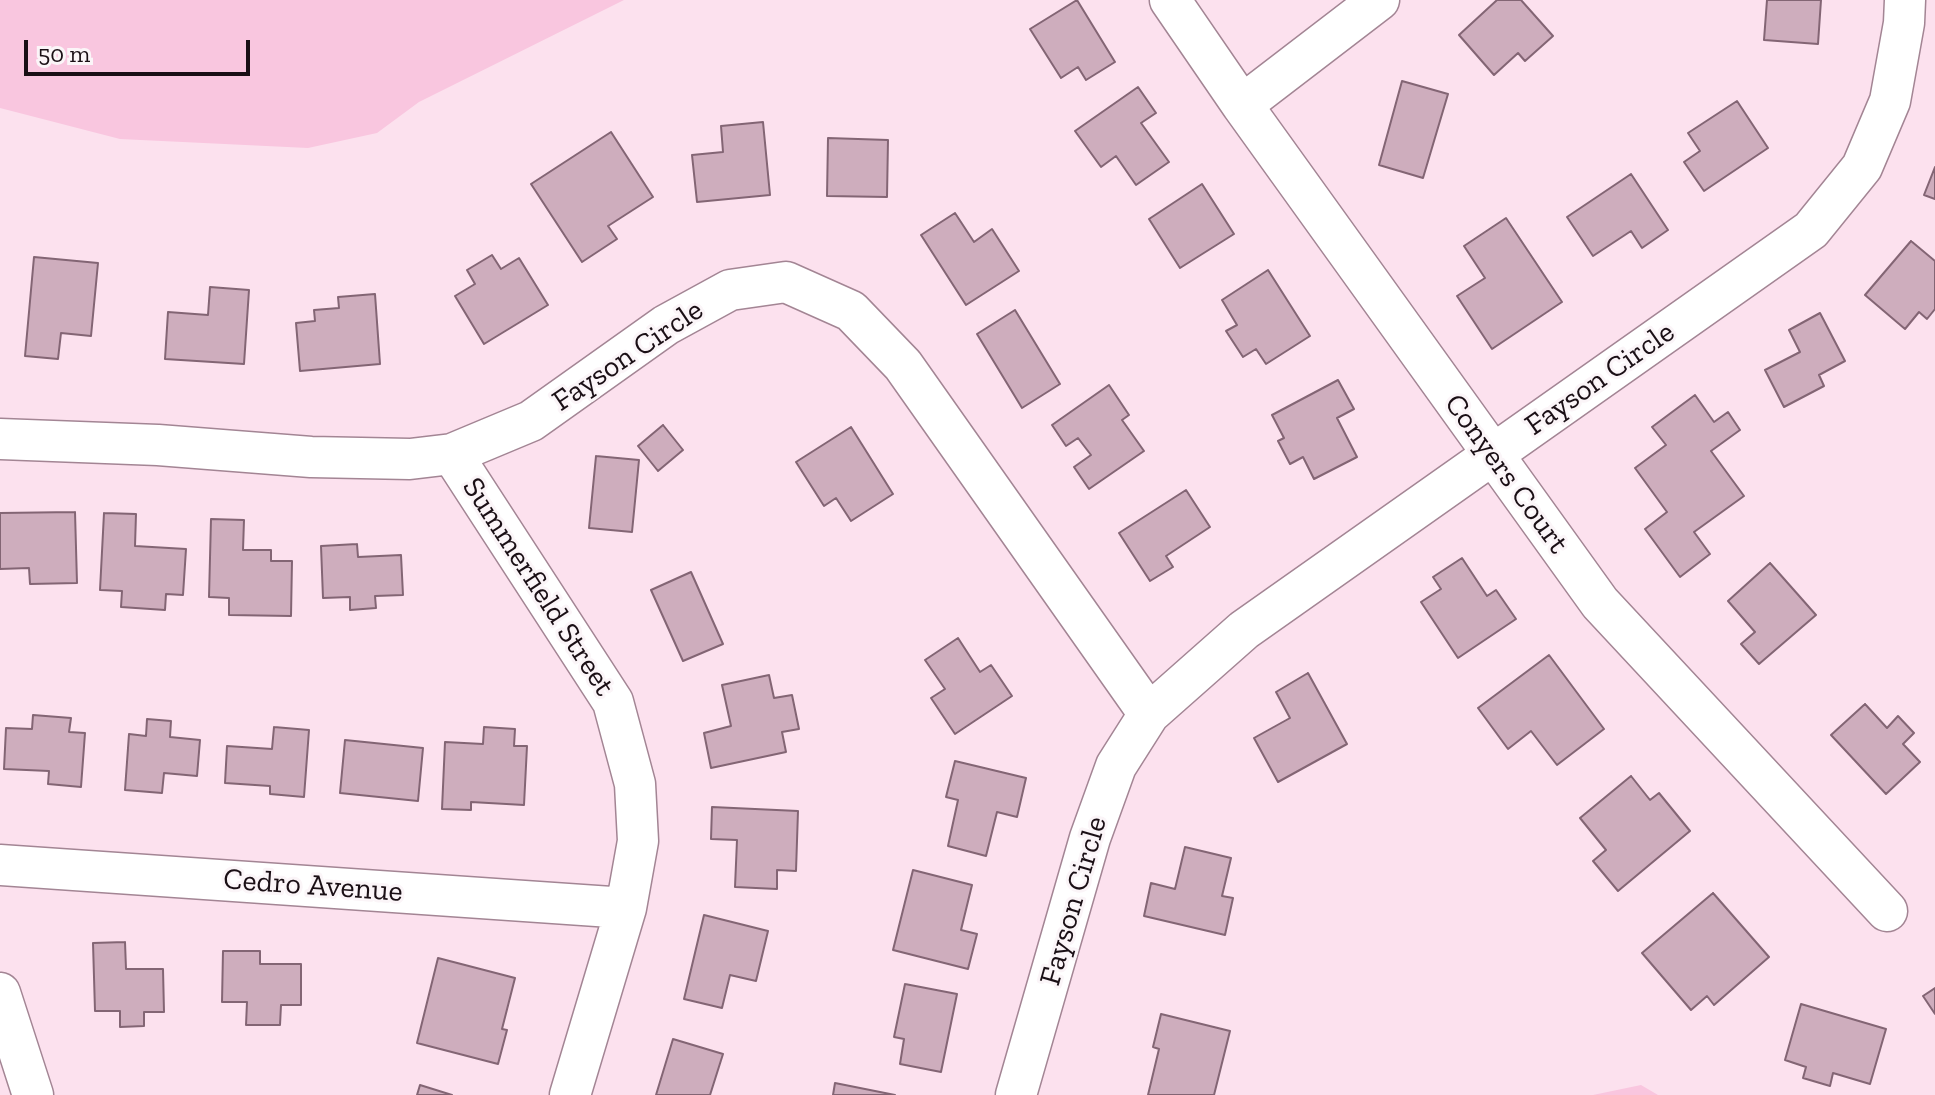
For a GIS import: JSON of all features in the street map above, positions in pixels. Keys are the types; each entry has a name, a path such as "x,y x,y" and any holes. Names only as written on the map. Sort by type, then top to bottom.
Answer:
{"street":[{"name":"Conyers Court","path":"1170,0 1600,603 1887,911"},
{"path":"1242,105 1379,0"},
{"name":"Fayson Circle","path":"1016,1095 1090,838 1116,766 1149,714 1244,630 1811,230 1862,167 1890,101 1905,0"},
{"name":"Fayson Circle","path":"0,439 158,445 311,457 410,459 452,454 531,421 666,325 730,290 786,282 851,311 903,365 1149,714"},
{"name":"Summerfield Street","path":"452,454 613,702 635,784 638,841 626,908 570,1095"},
{"name":"Cedro Avenue","path":"0,865 626,908"},
{"path":"0,993 33,1095"}],"shaded area":[{"path":"0,0 624,0 419,102 377,133 308,148 120,139 0,108"},
{"path":"1641,1085 1658,1095 1593,1095"}],"building":[{"path":"1077,0 1115,62 1086,80 1078,67 1061,78 1030,29"},
{"path":"1497,0 1521,0 1553,36 1525,61 1518,53 1494,75 1459,35"},
{"path":"1767,0 1821,0 1818,44 1764,40"},
{"path":"1402,81 1448,94 1423,178 1379,165"},
{"path":"1138,87 1156,113 1141,123 1169,162 1136,185 1116,156 1101,167 1075,131"},
{"path":"1737,101 1768,148 1704,191 1684,162 1700,151 1688,133"},
{"path":"763,122 770,195 697,202 692,155 723,152 721,126"},
{"path":"611,132 653,197 608,226 617,239 582,262 531,184"},
{"path":"828,138 888,140 887,197 827,196"},
{"path":"1935,167 1935,199 1924,195"},
{"path":"1631,174 1668,230 1642,248 1631,231 1593,256 1567,217"},
{"path":"1202,184 1234,234 1180,268 1149,219"},
{"path":"955,213 974,242 992,229 1019,271 966,305 921,235"},
{"path":"1506,218 1562,302 1492,349 1457,296 1485,278 1464,246"},
{"path":"1911,241 1935,261 1935,309 1927,319 1919,312 1905,329 1865,295"},
{"path":"492,255 501,269 519,258 548,305 484,344 455,296 475,284 467,270"},
{"path":"34,257 98,263 91,336 61,333 58,359 25,356"},
{"path":"1268,270 1310,336 1266,364 1256,349 1243,357 1226,331 1237,325 1222,300"},
{"path":"210,287 249,290 244,364 165,359 168,312 208,315"},
{"path":"375,294 380,364 300,371 296,323 315,321 314,310 339,308 338,297"},
{"path":"1015,310 1060,384 1022,408 977,334"},
{"path":"1820,313 1845,361 1819,375 1824,386 1784,407 1765,370 1800,352 1789,330"},
{"path":"1338,380 1354,409 1337,418 1357,457 1314,479 1303,457 1290,464 1278,441 1284,438 1272,415"},
{"path":"1109,385 1129,415 1122,420 1144,451 1089,489 1074,467 1091,455 1078,438 1066,446 1052,425"},
{"path":"1695,395 1714,422 1728,412 1740,430 1711,451 1744,496 1694,532 1710,554 1680,577 1645,529 1667,512 1635,468 1666,445 1652,427"},
{"path":"663,425 683,450 658,471 638,446"},
{"path":"851,427 893,494 851,521 836,498 824,506 796,462"},
{"path":"596,456 639,460 632,532 589,528"},
{"path":"1186,490 1210,527 1166,556 1173,567 1150,581 1119,533"},
{"path":"75,512 77,583 30,584 29,568 0,569 0,513"},
{"path":"104,513 136,514 135,546 186,549 183,595 166,594 165,610 121,607 122,591 100,590"},
{"path":"211,519 244,520 243,550 271,550 271,561 292,561 291,616 229,615 229,598 209,597"},
{"path":"357,544 358,557 401,555 403,595 375,596 376,608 350,610 350,597 323,598 321,546"},
{"path":"1462,558 1487,596 1496,590 1516,619 1458,658 1421,602 1441,589 1433,577"},
{"path":"1770,563 1816,615 1759,664 1741,644 1755,632 1728,601"},
{"path":"691,572 723,644 683,661 651,590"},
{"path":"958,638 980,672 991,665 1012,696 955,734 931,698 945,689 925,660"},
{"path":"1549,655 1604,729 1557,765 1531,731 1508,749 1478,708"},
{"path":"1308,673 1347,744 1278,782 1254,738 1290,718 1276,692"},
{"path":"769,675 774,698 792,695 799,729 782,732 786,752 711,768 704,733 731,726 722,685"},
{"path":"1865,704 1887,728 1898,716 1914,733 1903,744 1920,762 1886,794 1831,735"},
{"path":"33,715 71,718 69,732 85,733 81,787 48,784 49,771 4,769 6,728 32,729"},
{"path":"147,719 171,721 170,737 200,740 197,776 164,773 162,793 125,790 129,734 146,736"},
{"path":"274,727 309,730 304,797 270,794 270,786 225,783 227,746 272,749"},
{"path":"484,727 515,729 514,746 527,746 524,805 471,802 471,810 442,809 445,742 483,744"},
{"path":"345,740 423,748 418,801 340,793"},
{"path":"955,761 1026,778 1017,817 997,812 986,856 948,846 958,800 946,797"},
{"path":"1631,776 1650,800 1659,793 1690,831 1618,891 1593,861 1606,850 1580,818"},
{"path":"712,807 798,811 796,871 777,870 777,889 735,887 737,840 711,839"},
{"path":"1185,847 1231,858 1222,896 1233,898 1225,935 1144,916 1151,883 1175,889"},
{"path":"913,870 972,885 961,930 977,934 968,969 893,950"},
{"path":"1713,893 1769,957 1714,1005 1707,996 1691,1010 1642,953"},
{"path":"704,915 768,931 756,981 730,975 722,1008 684,999"},
{"path":"125,942 126,969 163,969 164,1012 144,1012 144,1026 120,1027 120,1011 95,1011 93,943"},
{"path":"223,951 260,951 260,964 301,964 301,1005 281,1005 280,1025 246,1025 247,1002 222,1002"},
{"path":"438,958 515,978 502,1029 507,1030 498,1064 417,1043"},
{"path":"905,984 957,994 941,1072 900,1064 904,1039 894,1037"},
{"path":"1935,988 1935,1014 1923,996"},
{"path":"1801,1004 1886,1029 1870,1084 1833,1073 1830,1086 1803,1078 1806,1067 1785,1060"},
{"path":"1161,1014 1230,1031 1214,1095 1148,1095 1159,1049 1153,1047"},
{"path":"673,1039 723,1054 710,1095 656,1095"},
{"path":"835,1083 895,1095 833,1095"},
{"path":"420,1085 452,1095 417,1095"}]}
